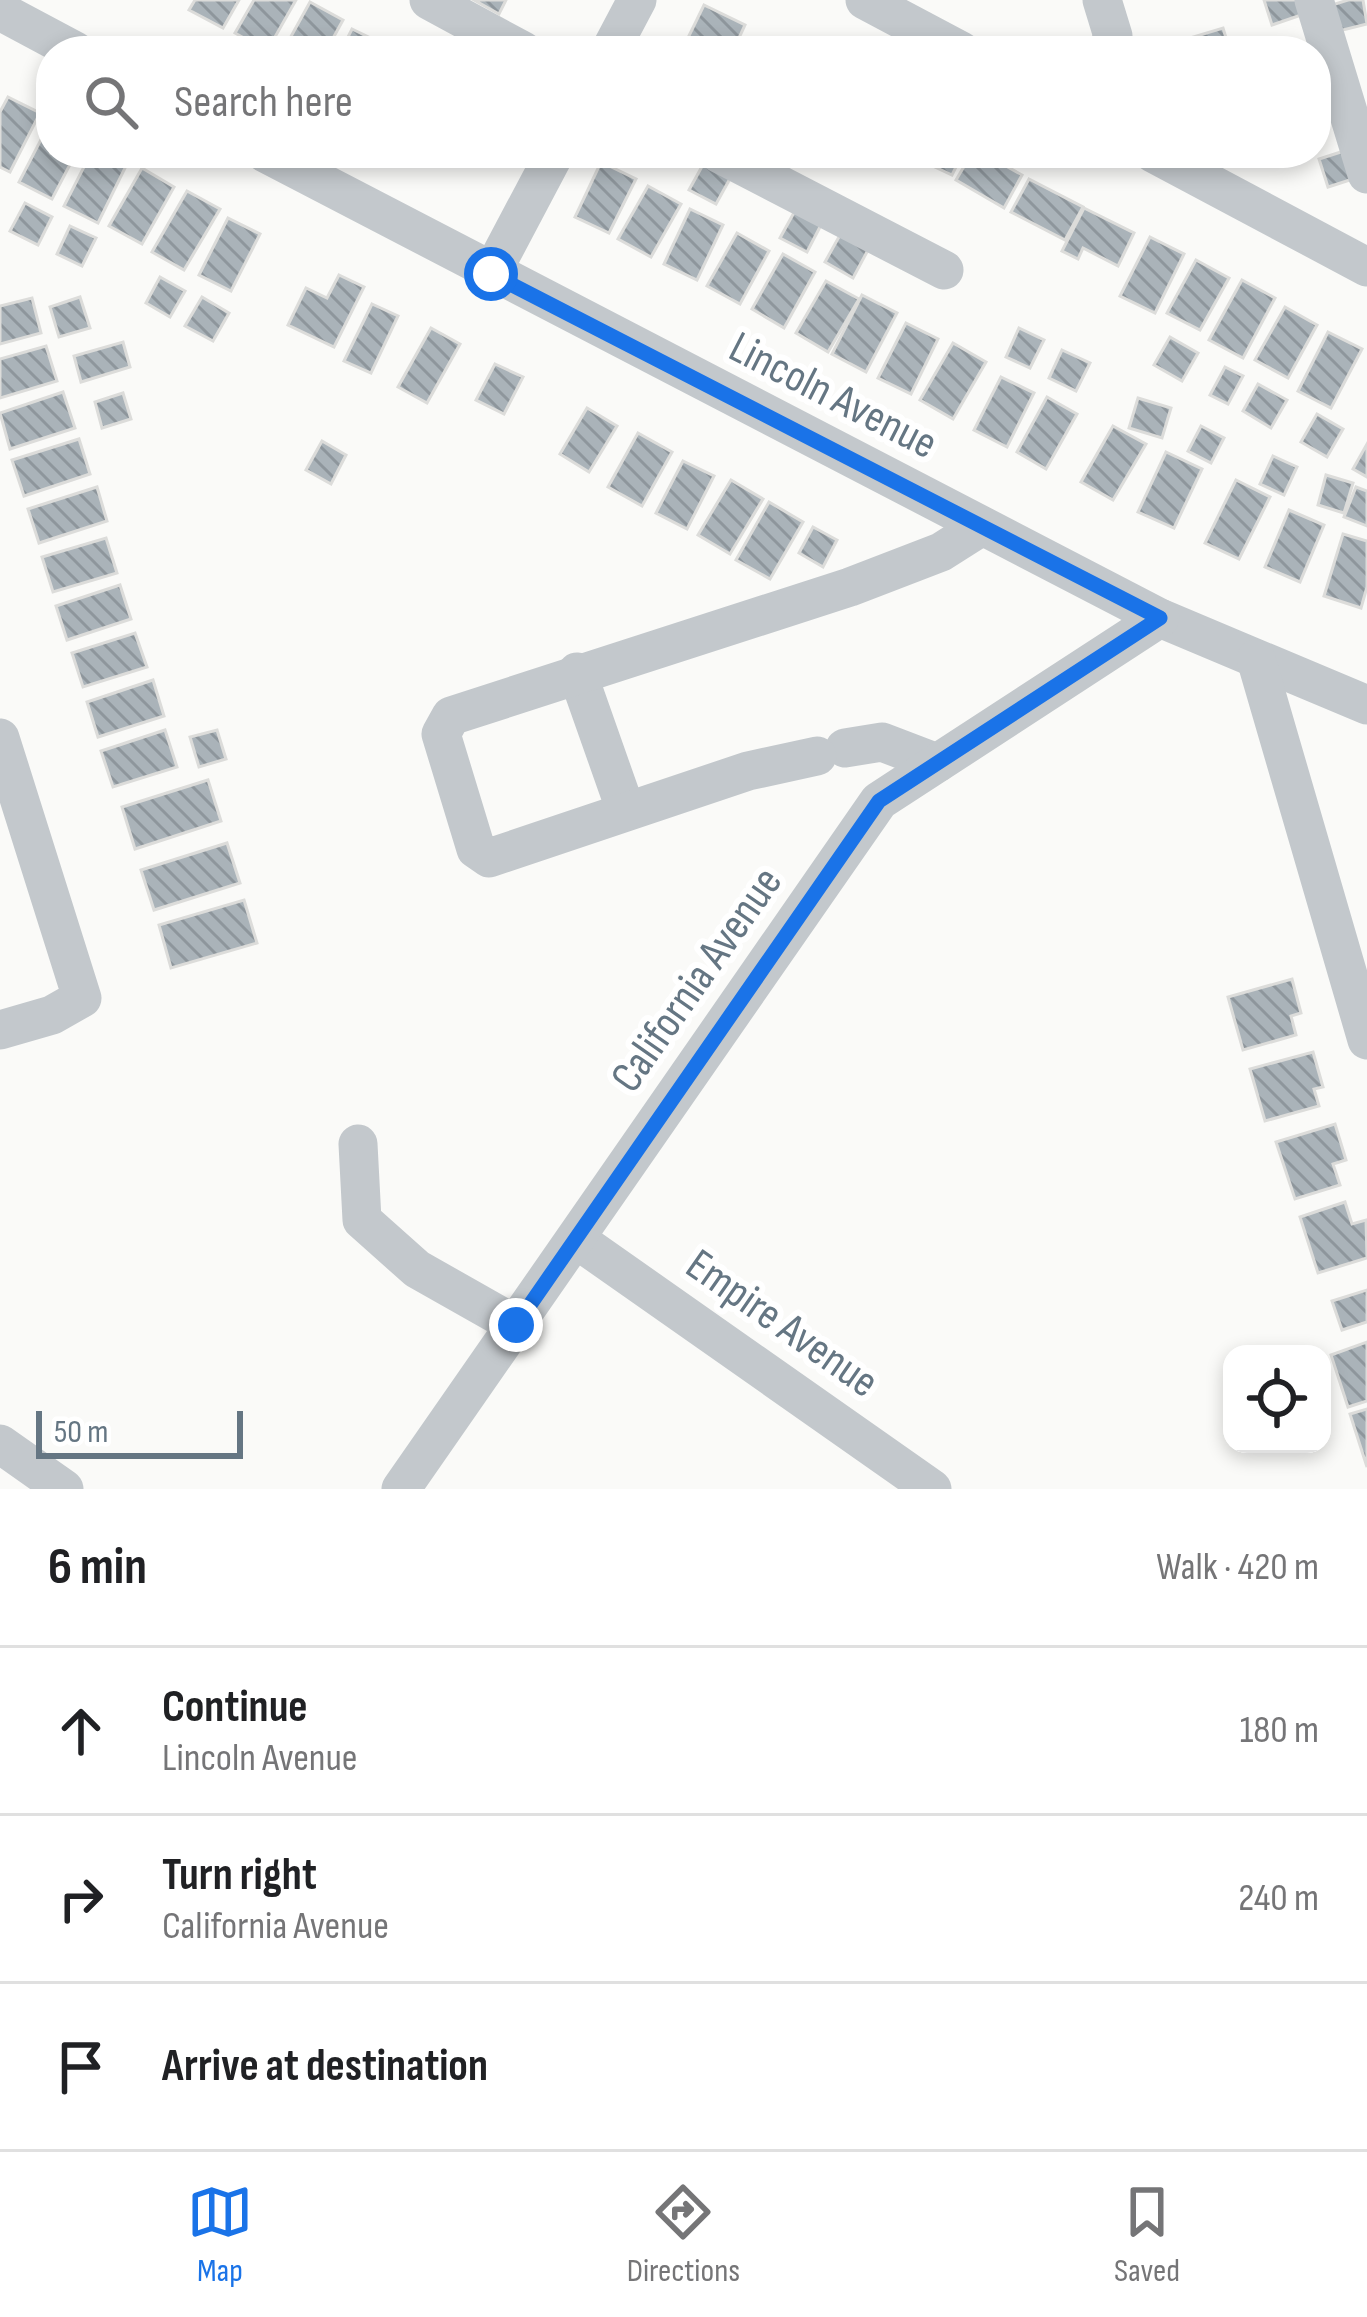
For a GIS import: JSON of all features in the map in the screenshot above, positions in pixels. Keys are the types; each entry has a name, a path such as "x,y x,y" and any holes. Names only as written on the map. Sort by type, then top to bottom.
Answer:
{"street":[{"path":"429,0 495,36"},
{"path":"618,36 637,0"},
{"path":"1102,0 1113,36"},
{"path":"1314,0 1325,36"},
{"path":"874,3 934,36"},
{"path":"0,11 46,36"},
{"path":"1331,55 1367,173"},
{"name":"Lincoln Avenue","path":"293,168 1160,618 1367,705"},
{"path":"491,274 547,168"},
{"path":"747,168 944,270"},
{"path":"1181,168 1367,267"},
{"path":"937,763 882,742 831,752 748,770 489,859 476,849 441,734 451,716 850,587 941,552 982,526"},
{"name":"California Avenue","path":"401,1489 879,801 1160,618"},
{"path":"1256,659 1364,1022"},
{"path":"577,672 626,812"},
{"path":"0,1030 52,1016 82,998 1,744"},
{"path":"358,1144 362,1220 417,1269 516,1325"},
{"name":"Empire Avenue","path":"576,1239 932,1489"},
{"path":"0,1444 64,1489"}],"building":[{"path":"195,0 239,0 223,28 189,10"},
{"path":"254,0 296,0 276,36 235,33"},
{"path":"474,0 506,0 499,14"},
{"path":"1264,0 1299,0 1304,14 1272,25"},
{"path":"1363,0 1367,24 1339,31 1332,5"},
{"path":"310,2 343,20 334,36 291,36"},
{"path":"704,5 745,25 740,36 689,36"},
{"path":"1223,28 1225,36 1197,36"},
{"path":"8,97 36,111 36,121 10,172 0,167 0,112"},
{"path":"36,149 36,168 68,168 52,199 19,182"},
{"path":"1344,151 1353,179 1328,187 1322,168 1331,168 1331,155"},
{"path":"83,168 125,168 98,223 64,206"},
{"path":"142,168 174,187 142,244 109,226"},
{"path":"598,168 613,168 636,179 609,233 575,217"},
{"path":"701,168 718,168 732,175 716,204 689,190"},
{"path":"963,168 1010,168 1022,175 1004,208 956,180"},
{"path":"1029,179 1083,207 1065,240 1011,212"},
{"path":"648,186 681,204 651,257 618,239"},
{"path":"187,191 220,209 184,270 152,252"},
{"path":"25,203 52,217 38,245 10,231"},
{"path":"1084,208 1134,233 1118,266 1083,248 1078,259 1062,251"},
{"path":"690,209 723,225 697,280 664,264"},
{"path":"796,209 822,223 807,252 780,238"},
{"path":"228,218 260,234 231,291 199,275"},
{"path":"70,226 96,238 82,266 57,254"},
{"path":"737,233 769,251 740,304 707,286"},
{"path":"840,235 868,250 853,278 825,262"},
{"path":"1150,237 1184,254 1155,313 1120,296"},
{"path":"783,254 815,272 784,328 752,309"},
{"path":"1196,260 1229,278 1200,330 1167,313"},
{"path":"339,275 364,287 334,347 288,325 306,288 327,298"},
{"path":"160,277 185,291 170,317 146,303"},
{"path":"1242,280 1275,298 1243,358 1209,340"},
{"path":"826,281 859,299 828,352 796,333"},
{"path":"862,295 897,313 866,372 832,354"},
{"path":"80,297 90,328 59,337 50,307"},
{"path":"202,297 229,313 213,341 185,326"},
{"path":"32,298 41,333 0,344 0,306"},
{"path":"372,304 398,316 371,373 344,361"},
{"path":"1285,307 1317,325 1288,378 1255,360"},
{"path":"906,323 938,339 911,394 878,378"},
{"path":"431,328 460,344 427,403 398,387"},
{"path":"1019,328 1044,340 1030,368 1006,357"},
{"path":"1328,332 1362,349 1331,408 1298,391"},
{"path":"1170,337 1198,353 1182,381 1154,365"},
{"path":"123,342 130,367 81,382 74,356"},
{"path":"953,343 986,362 953,419 920,400"},
{"path":"46,346 57,381 0,398 0,359"},
{"path":"1062,350 1090,363 1076,391 1049,378"},
{"path":"495,364 523,377 504,414 476,400"},
{"path":"1225,367 1243,376 1228,404 1210,395"},
{"path":"1001,377 1034,393 1007,447 974,430"},
{"path":"1258,384 1287,400 1271,428 1243,411"},
{"path":"63,392 75,428 10,449 0,413"},
{"path":"123,393 131,419 102,428 95,402"},
{"path":"1047,397 1077,414 1046,469 1017,452"},
{"path":"1138,398 1171,408 1162,438 1129,428"},
{"path":"587,408 617,426 589,472 560,454"},
{"path":"1317,414 1343,429 1327,457 1301,442"},
{"path":"1113,426 1146,444 1113,500 1081,482"},
{"path":"1201,426 1224,438 1211,463 1188,451"},
{"path":"638,433 672,452 642,506 608,487"},
{"path":"79,439 90,474 24,496 12,460"},
{"path":"322,441 346,455 331,484 306,470"},
{"path":"1367,444 1367,477 1353,469"},
{"path":"1166,452 1202,469 1174,528 1138,512"},
{"path":"1273,456 1297,467 1284,495 1260,484"},
{"path":"683,461 714,476 687,529 656,513"},
{"path":"1326,475 1353,483 1344,513 1318,505"},
{"path":"731,480 763,499 730,554 698,535"},
{"path":"1236,480 1270,497 1239,559 1205,543"},
{"path":"97,487 107,521 39,543 28,509"},
{"path":"1356,487 1367,491 1367,526 1344,517"},
{"path":"769,502 803,522 770,579 736,560"},
{"path":"1289,510 1324,525 1300,582 1265,567"},
{"path":"813,527 837,540 823,567 799,553"},
{"path":"1343,534 1367,541 1367,587 1361,608 1324,596"},
{"path":"106,538 117,573 53,592 42,557"},
{"path":"120,585 131,619 67,640 56,606"},
{"path":"135,633 147,667 83,687 72,653"},
{"path":"153,680 164,716 98,737 87,702"},
{"path":"165,730 177,767 113,787 101,751"},
{"path":"217,730 226,759 199,767 190,737"},
{"path":"208,780 221,821 135,849 122,807"},
{"path":"227,843 240,883 154,910 141,870"},
{"path":"244,900 257,943 171,968 159,925"},
{"path":"1292,979 1301,1013 1291,1016 1296,1035 1243,1050 1228,997"},
{"path":"1313,1052 1323,1087 1314,1089 1319,1106 1265,1121 1250,1069"},
{"path":"1335,1124 1346,1160 1333,1164 1340,1185 1295,1199 1276,1142"},
{"path":"1345,1202 1352,1224 1366,1220 1367,1258 1318,1273 1300,1217"},
{"path":"1367,1290 1367,1322 1342,1330 1332,1301"},
{"path":"1367,1342 1367,1401 1348,1407 1331,1355"},
{"path":"1367,1409 1367,1467 1350,1414"}],"route":[{"path":"491,274 1160,618 879,801 516,1325"}]}
